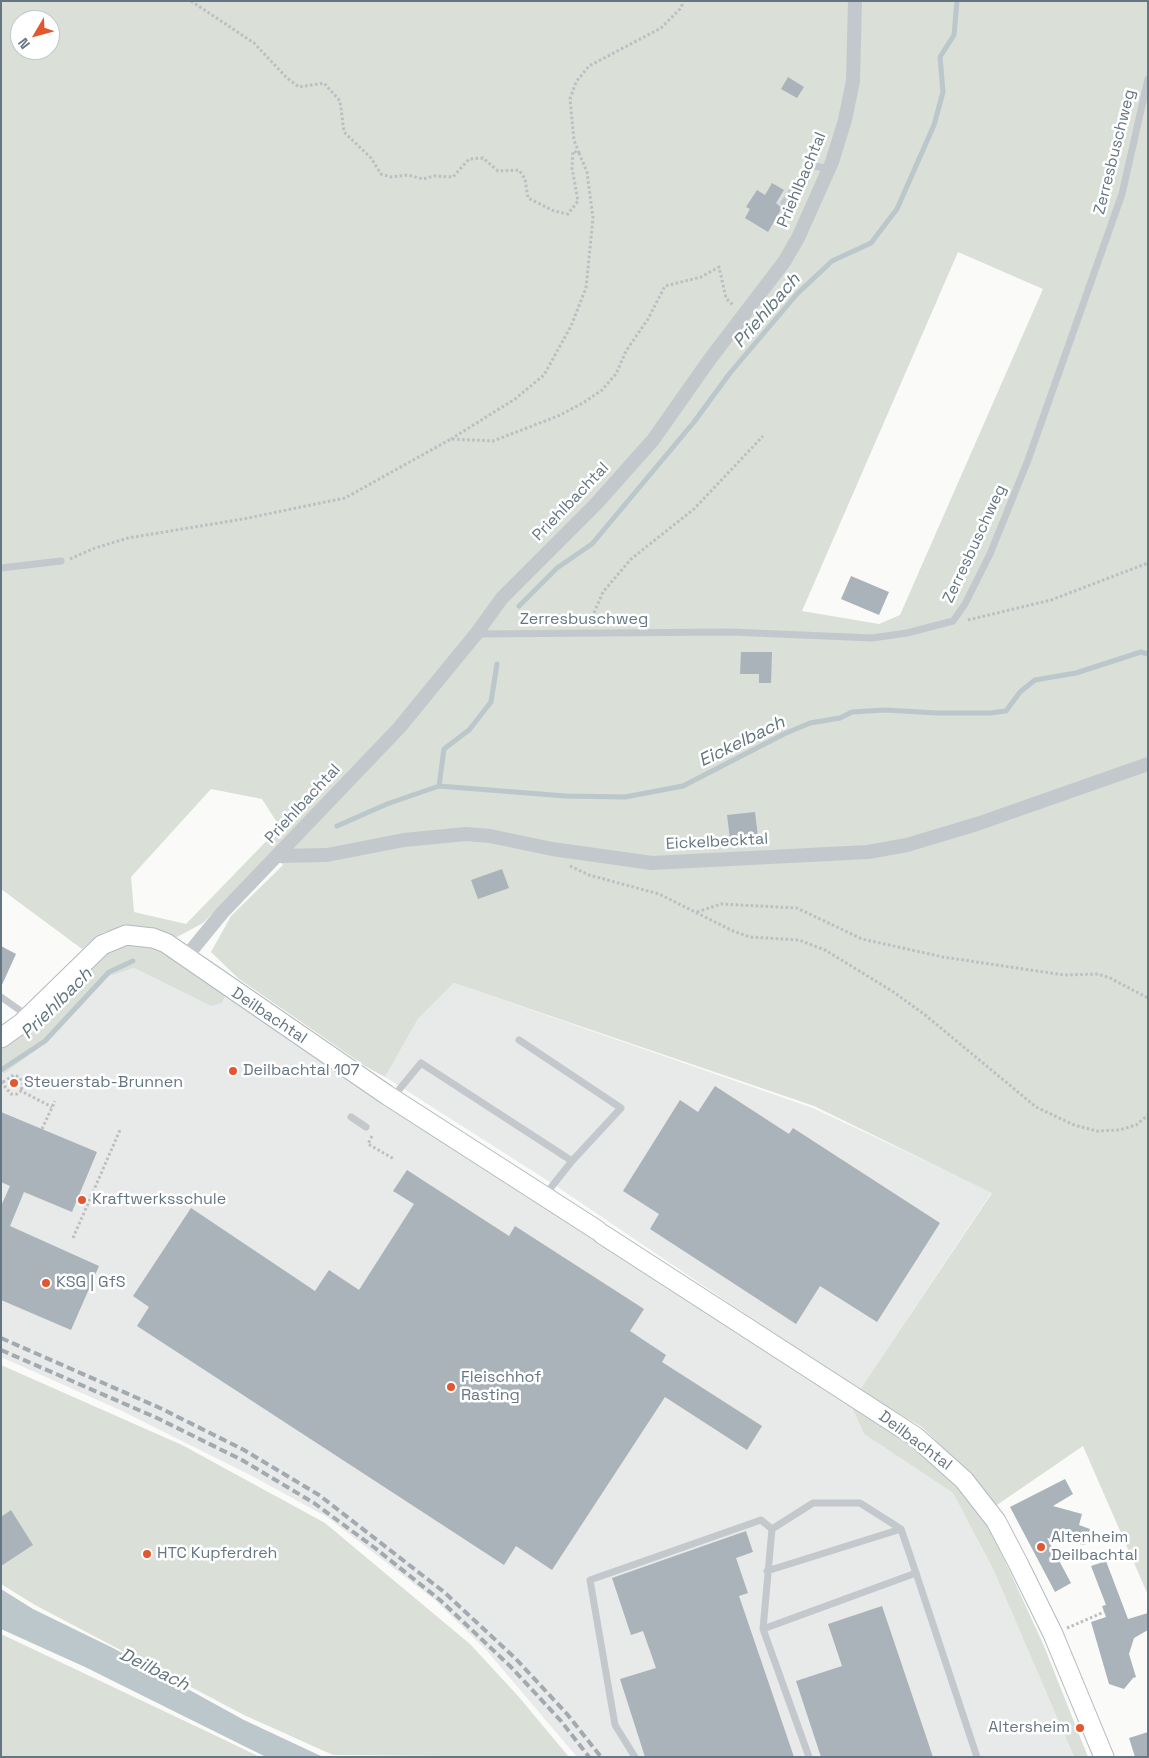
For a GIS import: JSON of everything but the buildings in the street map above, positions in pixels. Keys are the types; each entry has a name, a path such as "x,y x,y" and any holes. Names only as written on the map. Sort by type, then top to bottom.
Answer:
{"street":[{"name":"Priehlbachtal","path":"186,957 222,913 399,728 476,634 502,598 596,504 653,440 784,262 798,238 828,169 845,120 853,81 855,1"},
{"name":"Eickelbecktal","path":"278,856 327,854 404,840 466,834 490,836 552,849 652,863 868,852 907,845 977,824 1148,764"},
{"name":"Deilbachtal","path":"1,1038 28,1017 90,956 114,938 126,935 153,938 166,943 392,1098 859,1399 916,1437 940,1457 964,1480 996,1521 1053,1634 1104,1757"}],"lane":[{"name":"Zerresbuschweg","path":"476,634 751,633 872,638 907,634 953,621 965,604 990,554 1028,460 1122,194 1148,80"},
{"path":"784,203 810,165 828,169"},
{"path":"1,568 61,561"},
{"path":"1,997 28,1017"},
{"path":"519,1040 621,1108 572,1161 544,1196"},
{"path":"392,1098 421,1062 572,1161"},
{"path":"351,1117 366,1127"},
{"path":"809,1757 763,1628 772,1529 813,1502 860,1503 901,1529 977,1757"},
{"path":"635,1757 615,1725 590,1580 761,1520 772,1529"},
{"path":"767,1571 901,1529"},
{"path":"763,1628 916,1573"}],"path":[{"path":"191,1 254,42 299,88 324,83 340,101 344,132 371,158 381,174 391,177 408,175 423,179 434,176 453,177 469,158 483,158 498,171 519,170 525,179 528,198 554,211 568,214 578,201 572,168 573,151 580,153"},
{"path":"61,561 128,538 242,519 344,498 451,439 515,399 544,375 571,326 586,288 593,218 588,172 574,140 570,99 576,82 589,66 661,28 680,9 684,1"},
{"path":"451,439 492,441 558,416 583,403 602,390 616,374 626,351 648,319 665,286 701,277 718,267 726,298 744,315"},
{"path":"585,634 603,592 631,559 694,509 763,436"},
{"path":"953,621 961,622 1051,600 1148,563"},
{"path":"552,849 576,870 659,894 733,931 766,940 799,940 825,950 892,991 924,1014 1036,1107 1074,1125 1097,1131 1119,1130 1136,1125 1148,1115"},
{"path":"697,912 722,904 797,908 862,939 943,957 1064,975 1098,974 1110,978 1148,998"},
{"path":"14,1075 19,1077 23,1083 21,1091 17,1094 10,1094 4,1088 2,1082 14,1075"},
{"path":"21,1091 52,1107"},
{"path":"42,1129 55,1101"},
{"path":"73,1238 120,1130"},
{"path":"373,1136 368,1144 394,1159"},
{"path":"1053,1634 1104,1612"}],"shaded area":[{"path":"1,1 1148,1 1148,1595 1083,1446 994,1507 970,1474 922,1427 859,1391 992,1193 814,1106 454,983 418,1019 385,1077 365,1066 239,979 211,952 231,916 283,865 273,853 203,923 177,937 126,930 104,932 82,949 1,889","holes":["958,252 1043,289 900,615 879,624 802,611","211,789 262,799 280,827 186,924 134,912 131,877"]},
{"path":"149,939 226,993 222,1003 211,1006 134,968 104,978 72,1016 42,1046 4,1074 1,1071 1,1041 102,950"},
{"path":"134,968 211,1006 226,993 268,1025 524,1195 850,1403 864,1434 953,1493 994,1571 1074,1757 577,1757 487,1651 436,1601 327,1517 252,1476 122,1411 1,1357 1,1071 4,1074 42,1046 72,1016 104,978"},
{"path":"454,983 813,1108 992,1192 859,1391 553,1184 385,1077 418,1019"},
{"path":"1,1365 182,1445 325,1523 470,1644 518,1696 569,1757 333,1755 244,1715 35,1605 1,1584"},
{"path":"850,1403 910,1444 958,1485 989,1526 1044,1646 1088,1757 1074,1757 994,1571 953,1493 864,1434"},
{"path":"1,1589 33,1609 113,1648 244,1720 323,1757 266,1757 85,1667 1,1629"},
{"path":"1,1634 208,1732 260,1757 1,1757"}],"waterway":[{"name":"Priehlbach","path":"519,606 557,568 592,544 694,422 730,373 797,294 832,261 871,243 897,209 934,125 943,92 940,57 954,35 957,1"},
{"name":"Eickelbach","path":"337,826 387,804 439,786 565,796 625,797 683,786 784,734 810,723 840,718 852,712 885,710 937,713 990,713 1006,711 1020,692 1035,680 1076,673 1141,652 1148,654"},
{"name":"Priehlbach","path":"439,786 444,749 469,730 491,702 497,664"},
{"name":"Priehlbach","path":"1,1070 45,1041 109,972 133,961"}],"railway":[{"path":"1,1338 160,1408 244,1450 319,1495 444,1592 516,1659 567,1714 601,1757"},
{"path":"1,1350 157,1418 242,1460 314,1503 375,1548 440,1600 511,1667 561,1721 589,1757"}],"place":[{"name":"Deilbachtal 107","path":"233,1071"},
{"name":"Steuerstab-Brunnen","path":"14,1083"},
{"name":"Kraftwerksschule","path":"82,1200"},
{"name":"KSG | GfS","path":"46,1283"},
{"name":"Fleischhof Rasting","path":"451,1387"},
{"name":"Altenheim Deilbachtal","path":"1041,1547"},
{"name":"HTC Kupferdreh","path":"147,1554"},
{"name":"Altersheim","path":"1080,1728"}],"water label":[{"name":"Deilbach","path":"154,1670"}]}
